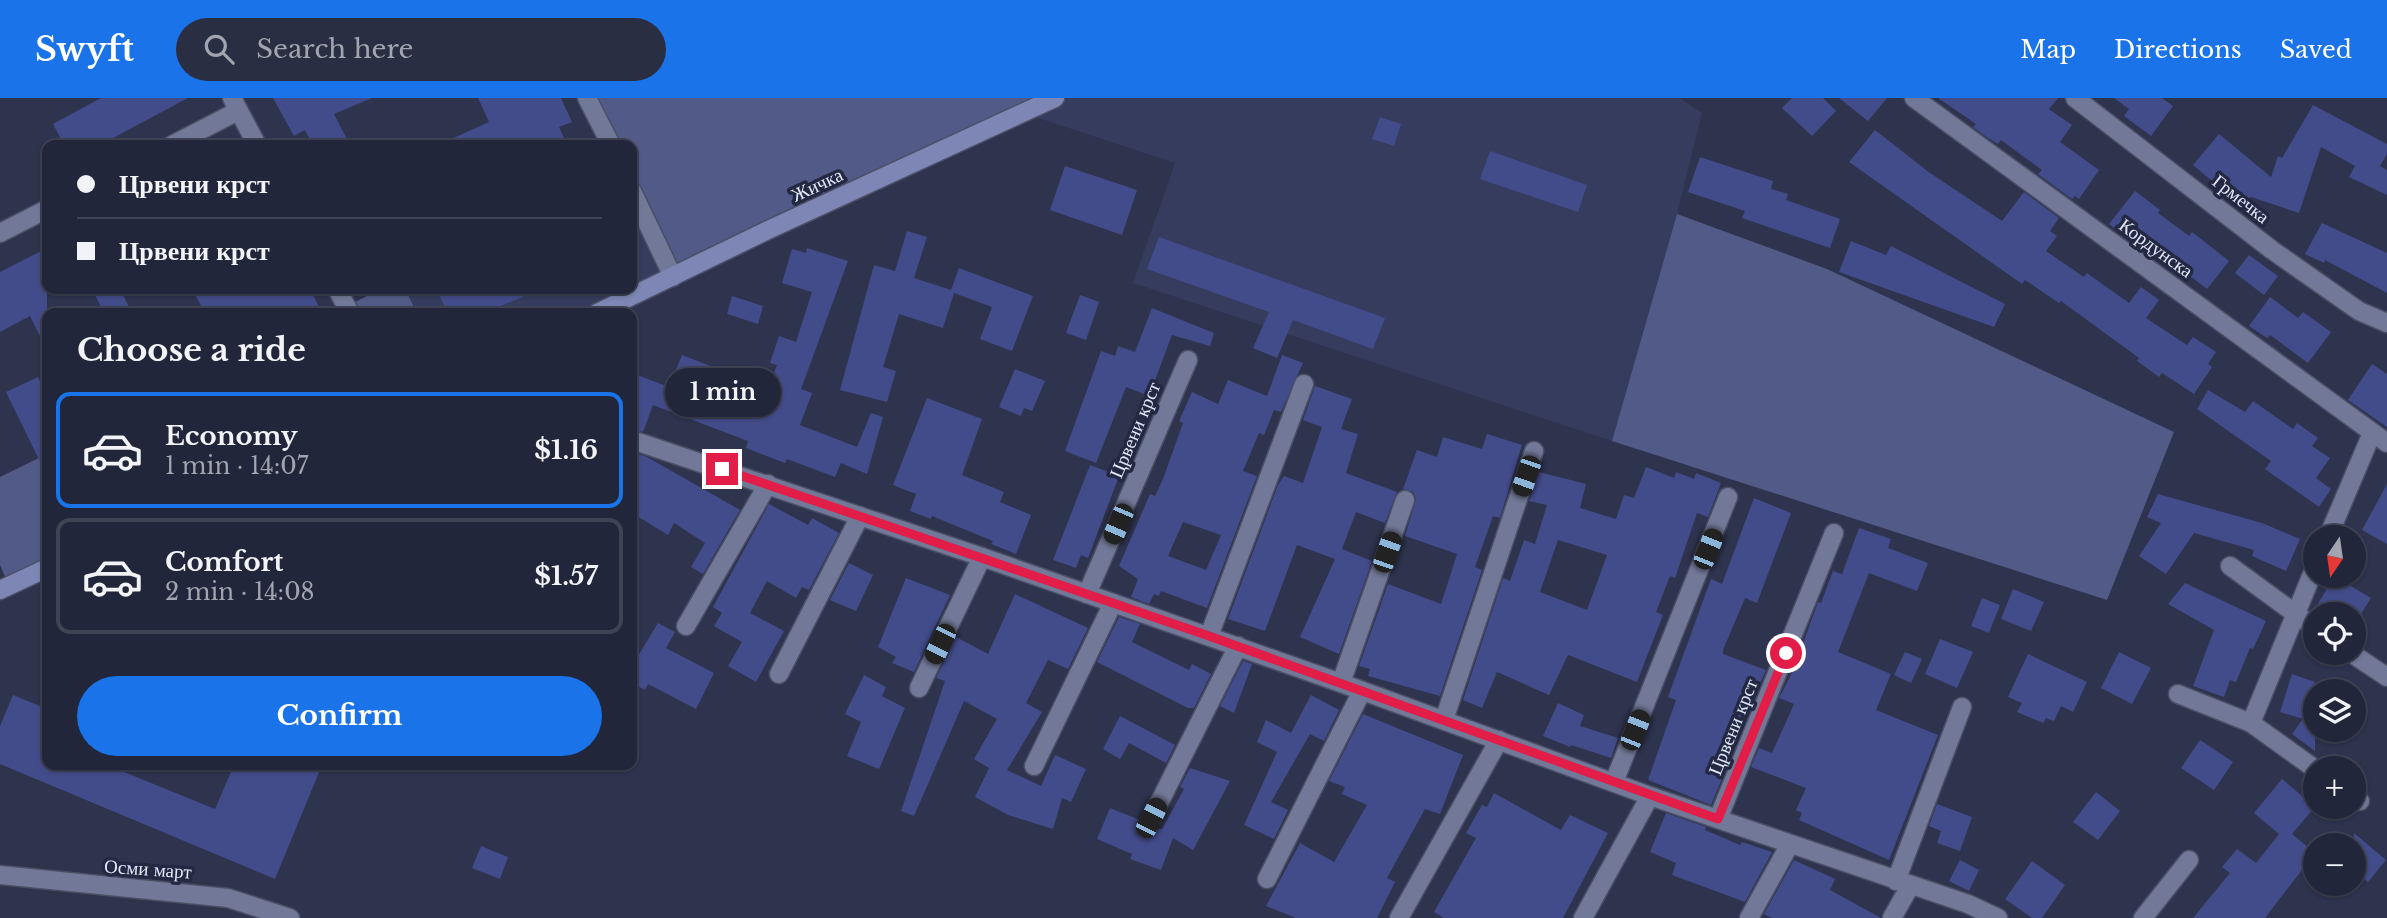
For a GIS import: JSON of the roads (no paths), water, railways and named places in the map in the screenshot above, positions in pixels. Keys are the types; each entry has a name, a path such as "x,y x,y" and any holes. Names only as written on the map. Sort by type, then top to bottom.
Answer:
{"main road":[{"name":"Жичка","path":"608,308 768,230 1055,98"},
{"path":"0,590 42,570"}],"street":[{"path":"587,98 608,140"},
{"name":"Кордунска","path":"1914,98 2380,438 2334,525"},
{"name":"Грмечка","path":"2075,98 2272,250 2359,311 2387,323"},
{"path":"180,140 235,105 254,140"},
{"path":"637,202 673,278"},
{"path":"0,233 42,212"},
{"name":"Црвени крст","path":"1087,594 1188,359"},
{"path":"1209,636 1304,384"},
{"path":"637,442 1238,646 1650,796 1968,904 1998,918"},
{"path":"1444,720 1534,451"},
{"path":"686,626 768,484"},
{"path":"1614,782 1728,497"},
{"path":"1342,683 1405,500"},
{"path":"779,674 860,516"},
{"name":"Црвени крст","path":"1718,819 1834,533"},
{"path":"919,688 982,557"},
{"path":"2230,566 2303,620"},
{"path":"2251,723 2306,588"},
{"path":"1034,766 1113,603"},
{"path":"1151,818 1238,646"},
{"path":"2366,663 2387,677"},
{"path":"1267,878 1362,691"},
{"path":"2178,694 2251,723 2303,760"},
{"path":"1892,918 1962,708"},
{"path":"1399,918 1499,740"},
{"path":"1583,918 1650,796"},
{"path":"1749,918 1790,844"},
{"path":"2143,918 2189,860"},
{"name":"Осми март","path":"0,875 228,898 290,918"}]}
